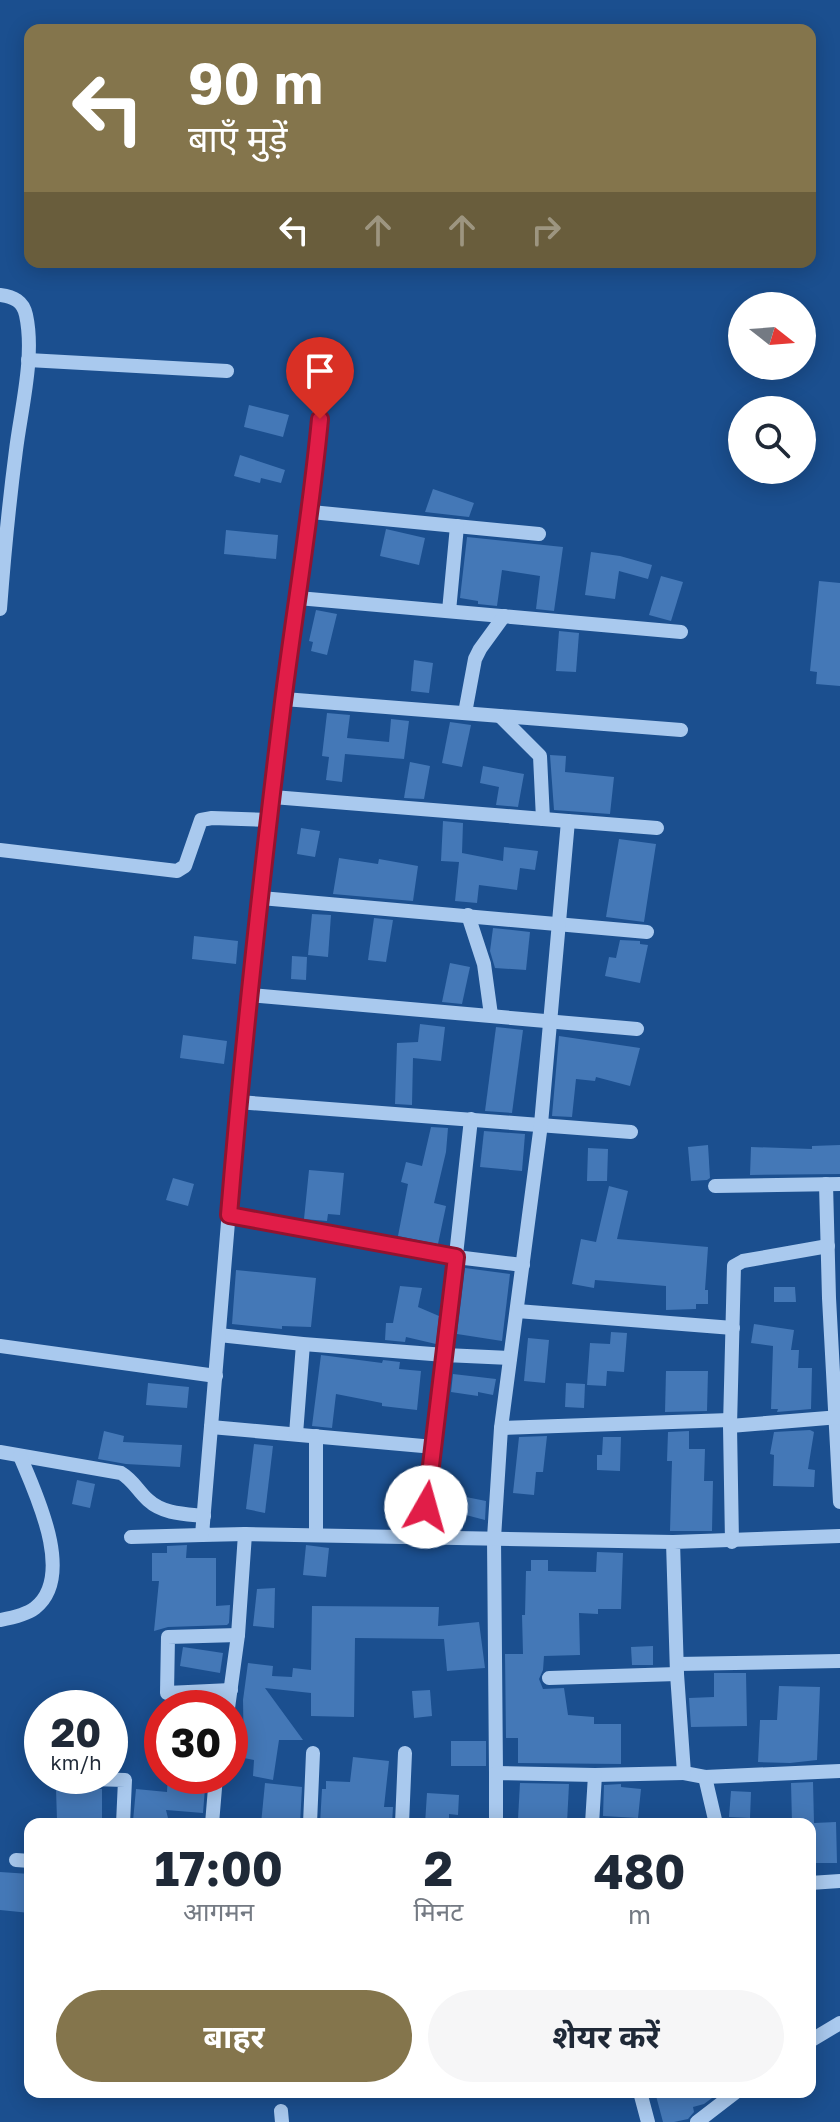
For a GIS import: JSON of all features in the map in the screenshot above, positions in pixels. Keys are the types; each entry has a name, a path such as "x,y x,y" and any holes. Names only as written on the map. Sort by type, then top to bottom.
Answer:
{"street":[{"path":"0,295 13,297 21,303 26,315 28,360 9,502 0,609"},
{"path":"28,360 227,371"},
{"path":"202,1535 238,1102 284,699 311,512 322,388"},
{"path":"311,512 539,534"},
{"path":"449,611 457,526"},
{"path":"298,598 681,632"},
{"path":"465,713 475,659 504,616"},
{"path":"284,699 681,730"},
{"path":"499,716 540,756 543,819"},
{"path":"273,797 657,828"},
{"path":"0,850 177,871 185,866 201,820 270,820"},
{"path":"496,1818 494,1538 501,1428 541,1124 568,821"},
{"path":"261,898 647,932"},
{"path":"468,915 484,964 491,1015"},
{"path":"250,995 637,1029"},
{"path":"238,1102 631,1132"},
{"path":"423,1537 471,1119"},
{"path":"715,1186 833,1184 828,1246 840,1502"},
{"path":"229,1215 456,1257 523,1265"},
{"path":"732,1542 732,1275 737,1262 828,1246"},
{"path":"517,1311 733,1328"},
{"path":"219,1335 510,1358"},
{"path":"296,1434 303,1344"},
{"path":"0,1346 216,1376"},
{"path":"501,1428 730,1423 838,1417"},
{"path":"211,1427 434,1447"},
{"path":"316,1436 316,1535"},
{"path":"0,1452 121,1473 132,1479 150,1502 162,1510 204,1516"},
{"path":"0,1620 35,1608 45,1595 51,1578 53,1552 44,1515 20,1456"},
{"path":"131,1537 245,1534 732,1542 840,1536"},
{"path":"231,1690 245,1534"},
{"path":"673,1542 684,1773"},
{"path":"167,1690 168,1637 238,1635"},
{"path":"549,1678 840,1660"},
{"path":"310,1818 313,1753"},
{"path":"402,1818 405,1753"},
{"path":"496,1773 684,1773 705,1777 840,1771"},
{"path":"592,1818 595,1775"},
{"path":"705,1777 715,1818"},
{"path":"123,1818 124,1794"},
{"path":"212,1818 214,1794"},
{"path":"816,1883 840,1881"},
{"path":"816,2037 840,2023"},
{"path":"642,2098 648,2122"},
{"path":"697,2122 728,2098"}],"building":[{"path":"249,405 289,415 283,437 244,427"},
{"path":"240,455 285,470 281,483 261,478 260,483 234,476"},
{"path":"433,489 474,503 469,517 425,512"},
{"path":"386,529 425,538 419,565 380,556"},
{"path":"226,530 278,535 276,559 224,554"},
{"path":"467,537 563,547 554,611 536,609 540,576 502,570 497,606 460,598"},
{"path":"591,552 652,565 648,579 619,571 615,599 585,595"},
{"path":"661,576 683,582 671,621 649,615"},
{"path":"819,581 840,583 840,686 816,684 817,672 810,671"},
{"path":"316,610 337,614 327,655 311,651 313,642 309,641"},
{"path":"559,631 579,633 576,672 556,671"},
{"path":"414,660 433,663 429,693 411,691"},
{"path":"327,713 350,715 347,738 389,742 391,719 409,721 404,759 345,754 342,782 326,780 329,757 322,756"},
{"path":"450,722 471,725 462,767 442,763"},
{"path":"550,755 566,756 565,772 614,777 610,814 554,810"},
{"path":"410,762 430,766 424,799 404,798"},
{"path":"483,766 524,774 518,807 496,805 499,787 480,783"},
{"path":"443,821 463,823 462,853 503,861 504,847 538,851 535,870 520,868 517,890 479,885 477,903 455,901 459,862 441,861"},
{"path":"301,828 320,831 315,857 297,854"},
{"path":"619,839 656,844 644,922 606,917"},
{"path":"339,858 378,864 379,859 418,866 413,901 333,894"},
{"path":"312,914 331,915 328,957 308,955"},
{"path":"374,918 393,920 386,962 368,960"},
{"path":"493,928 530,932 526,970 495,968 490,951"},
{"path":"194,936 238,941 236,964 192,959"},
{"path":"620,940 640,941 640,944 648,945 640,983 605,976 609,957 616,958"},
{"path":"292,956 307,957 306,980 291,979"},
{"path":"450,963 470,967 462,1004 442,1002"},
{"path":"420,1024 445,1027 441,1061 413,1058 412,1105 395,1104 397,1043 418,1042"},
{"path":"496,1027 523,1030 512,1113 485,1111"},
{"path":"183,1035 227,1041 224,1064 180,1058"},
{"path":"559,1036 640,1048 630,1086 596,1077 595,1081 576,1079 572,1117 552,1116"},
{"path":"431,1127 448,1128 446,1152 434,1203 446,1206 438,1244 398,1236 408,1184 401,1182 406,1162 422,1166"},
{"path":"484,1131 525,1134 522,1171 480,1167"},
{"path":"708,1145 710,1178 691,1181 688,1147"},
{"path":"840,1145 840,1174 750,1175 751,1147 812,1149 812,1146"},
{"path":"588,1148 608,1149 607,1181 587,1181"},
{"path":"309,1170 344,1173 340,1215 328,1214 327,1221 304,1219"},
{"path":"173,1178 194,1184 188,1206 166,1200"},
{"path":"609,1186 628,1191 617,1239 708,1247 705,1290 708,1290 708,1304 696,1304 696,1309 666,1310 666,1286 595,1280 594,1288 572,1284 581,1239 596,1242"},
{"path":"465,1268 510,1274 502,1341 457,1334"},
{"path":"236,1270 316,1278 311,1327 282,1326 282,1329 232,1324"},
{"path":"400,1286 422,1288 418,1307 439,1316 436,1344 406,1337 405,1342 385,1340 386,1323 393,1323"},
{"path":"774,1287 795,1287 796,1302 774,1302"},
{"path":"754,1324 794,1330 791,1350 799,1350 798,1368 812,1368 811,1409 777,1412 778,1409 771,1409 773,1346 751,1343"},
{"path":"611,1332 627,1333 624,1372 607,1371 606,1386 587,1385 590,1343 610,1344"},
{"path":"528,1338 549,1340 545,1383 524,1381"},
{"path":"321,1355 382,1363 383,1360 400,1362 399,1369 421,1371 417,1410 382,1406 382,1403 336,1394 332,1428 312,1426"},
{"path":"666,1371 708,1371 707,1411 665,1412"},
{"path":"453,1374 496,1379 493,1395 451,1392"},
{"path":"148,1383 189,1387 187,1408 146,1405"},
{"path":"566,1383 585,1384 584,1408 565,1407"},
{"path":"104,1431 124,1436 123,1442 182,1445 180,1467 98,1459"},
{"path":"689,1431 689,1449 705,1449 704,1481 713,1481 712,1531 670,1531 672,1461 667,1461 668,1432"},
{"path":"774,1432 814,1432 808,1469 815,1470 814,1487 773,1486 774,1455 770,1454"},
{"path":"547,1436 543,1472 536,1472 534,1495 513,1493 519,1437"},
{"path":"603,1437 621,1437 620,1471 597,1470 597,1455 602,1455"},
{"path":"254,1444 273,1446 265,1513 246,1509"},
{"path":"77,1480 95,1484 90,1508 72,1504"},
{"path":"441,1492 486,1501 485,1520 443,1509"},
{"path":"187,1545 186,1558 216,1558 216,1606 230,1605 229,1623 168,1627 154,1631 159,1581 152,1581 152,1553 167,1553 167,1546"},
{"path":"306,1545 329,1548 326,1577 303,1575"},
{"path":"597,1552 623,1553 621,1609 598,1609 598,1614 579,1613 580,1655 544,1656 539,1679 543,1689 564,1688 568,1715 594,1717 594,1724 621,1724 621,1764 518,1763 518,1738 506,1738 505,1654 523,1654 522,1615 525,1615 526,1571 531,1571 531,1560 548,1560 548,1571 596,1572"},
{"path":"275,1588 274,1628 253,1626 257,1589"},
{"path":"312,1606 439,1607 438,1626 479,1622 485,1668 447,1671 444,1639 355,1638 354,1717 311,1716 311,1693 265,1688 303,1740 279,1740 273,1780 253,1776 254,1760 248,1759 248,1690 244,1690 248,1663 273,1666 272,1676 292,1677 293,1668 311,1670"},
{"path":"653,1646 653,1665 632,1665 631,1647"},
{"path":"183,1647 223,1653 220,1673 180,1666"},
{"path":"714,1673 746,1673 747,1726 691,1727 689,1698 714,1697"},
{"path":"779,1686 820,1687 817,1760 758,1762 760,1720 777,1720"},
{"path":"430,1690 432,1716 414,1718 412,1691"},
{"path":"451,1741 486,1741 486,1766 451,1766"},
{"path":"353,1757 389,1761 384,1807 393,1807 392,1818 320,1818 322,1789 326,1789 326,1781 350,1782"},
{"path":"813,1782 814,1818 792,1818 791,1783"},
{"path":"265,1783 302,1787 300,1818 262,1818"},
{"path":"520,1783 569,1784 567,1818 518,1818"},
{"path":"621,1784 621,1787 641,1789 638,1818 603,1816 604,1785"},
{"path":"136,1789 144,1790 144,1794 205,1794 203,1813 166,1810 168,1818 133,1818"},
{"path":"731,1791 751,1792 750,1818 729,1817"},
{"path":"427,1793 459,1795 458,1815 425,1818"},
{"path":"56,1794 102,1794 102,1818 57,1818"},
{"path":"836,1822 837,1863 816,1863 816,1823"},
{"path":"0,1872 24,1874 24,1912 0,1910"},
{"path":"657,2098 712,2098 693,2107 694,2112 688,2119 663,2122"}],"route":[{"path":"320,419 311,512 281,724 241,1075 229,1215 456,1257 426,1507"}]}
